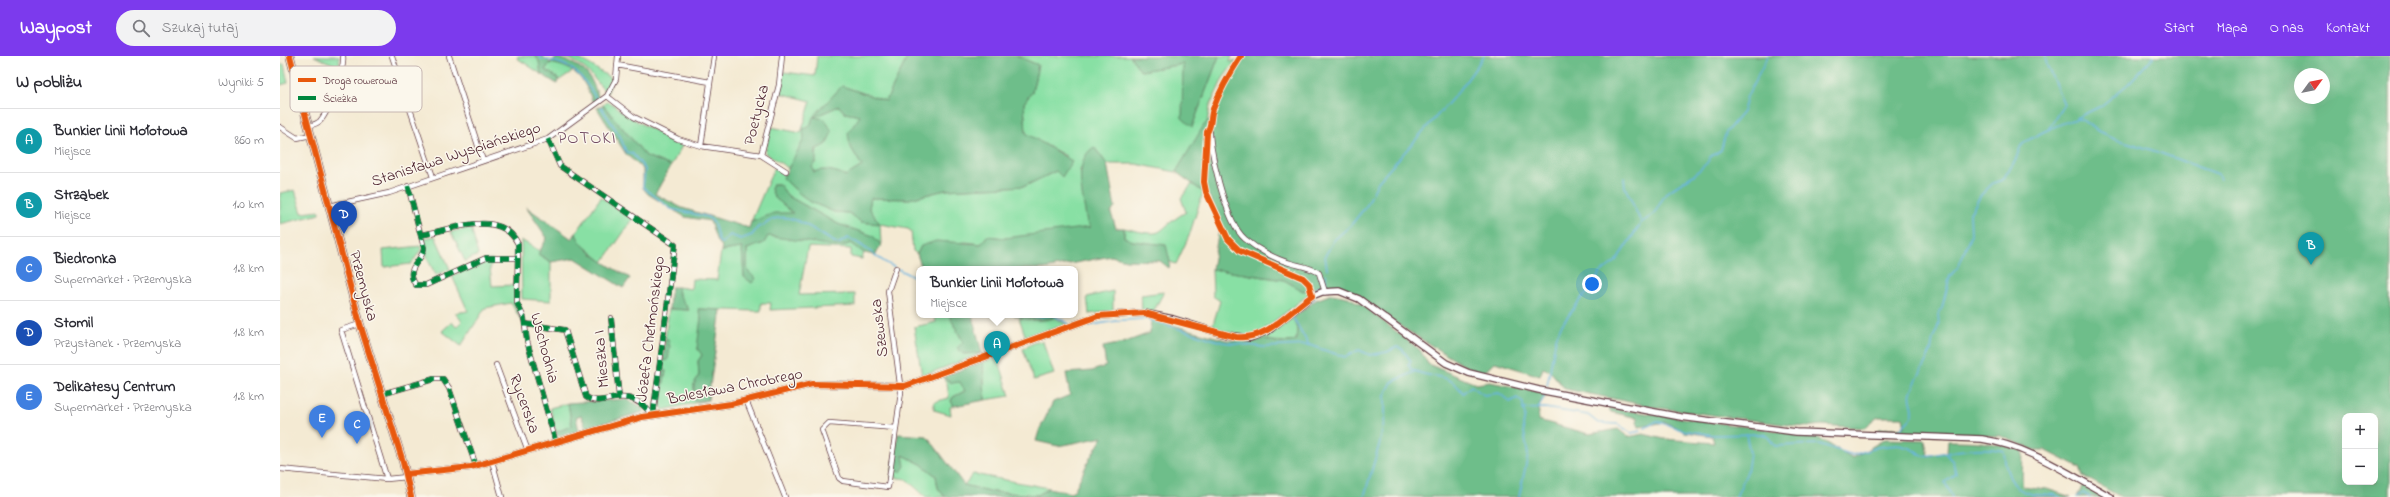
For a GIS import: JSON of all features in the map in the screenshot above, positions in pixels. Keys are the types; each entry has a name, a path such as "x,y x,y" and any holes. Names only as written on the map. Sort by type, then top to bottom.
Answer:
{"main road":[{"name":"Przemyska","path":"290,56 293,66"},
{"name":"Przemyska","path":"304,112 360,324 406,475 411,497"}],"street":[{"path":"392,56 395,66"},
{"path":"449,56 483,161"},
{"name":"Stanisława Wyspiańskiego","path":"329,206 408,186 548,139 567,127 607,96 616,79 618,56"},
{"path":"701,146 714,56"},
{"name":"Poetycka","path":"761,156 779,85 782,56"},
{"path":"1241,56 1219,93 1210,121 1214,157 1229,214 1235,228 1246,239 1281,260 1319,273 1325,292"},
{"path":"617,65 710,82"},
{"path":"607,96 622,109 678,139 701,146 761,156 786,171"},
{"path":"308,126 319,121 325,112"},
{"path":"411,112 433,177"},
{"path":"280,127 297,138 311,136"},
{"name":"Józefa Chełmońskiego","path":"548,139 557,162 562,169 675,245 653,416"},
{"path":"408,186 421,235 423,252 412,268 413,281 420,286 486,258 517,258"},
{"name":"Wschodnia","path":"421,235 471,224 503,228 514,236 518,244 517,303 526,324 527,341 556,443"},
{"name":"Szewska","path":"896,268 888,291 900,386 896,428 888,487 843,481 839,478 822,430 833,422 896,428"},
{"name":"Bolesława Chrobrego","path":"406,475 476,466 620,423 746,400 812,384 900,386 1098,316 1144,313 1173,319 1226,335 1250,338 1268,331 1312,296 1325,292 1339,291 1352,295 1446,363 1469,374 1539,390 1681,417 1796,432 1982,439 2001,442 2021,449 2111,497"},
{"name":"Mieszka I","path":"612,318 619,397"},
{"path":"360,324 341,330 387,478"},
{"path":"526,324 564,330 586,398 592,400 629,397 640,403 653,416"},
{"name":"Rycerska","path":"496,365 528,451"},
{"path":"382,394 434,379 442,379 449,388 476,466"},
{"path":"746,400 785,497"},
{"path":"492,461 502,497"},
{"path":"280,469 387,478 406,475"}],"green space":[{"path":"314,56 339,56 340,66"},
{"path":"518,56 535,56 539,61 541,74 517,58"},
{"path":"535,56 543,56 550,63 545,70 558,78 557,84 541,74 539,61"},
{"path":"563,56 577,58 613,79 607,94 583,68"},
{"path":"817,56 908,56 886,101 842,86 815,116 839,106 845,113 861,116 850,146 862,166 846,176 822,170 814,172 812,167 815,162 817,150 814,117 797,154 788,168 765,153 771,127 801,133 811,101 780,93 784,72 815,76"},
{"path":"908,56 1017,56 1038,65 1032,92 1024,103 1026,133 1072,161 1062,177 1056,171 1025,186 945,190 909,199 871,198 869,208 880,224 861,222 849,213 834,212 811,202 783,178 804,139 803,129 810,126 813,117 842,86 886,101","holes":["839,106 845,113 860,116 848,133 850,146 862,166 846,176 830,171 822,170 814,172 812,167 816,162 816,149 826,145 832,132 825,119 814,117"]},
{"path":"1017,56 1130,56 1141,71 1183,64 1184,85 1192,127 1219,56 1232,56 1230,62 1236,60 1223,78 1210,106 1207,122 1176,172 1136,164 1107,164 1094,147 1080,170 1087,223 1092,227 1085,230 1005,238 987,236 981,244 966,242 921,246 917,254 913,251 911,231 908,229 880,224 869,208 871,198 909,199 945,190 1025,186 1056,171 1062,177 1066,156 1026,134 1024,103 1032,92 1038,65"},
{"path":"1130,56 1219,56 1192,127 1182,118 1183,64 1141,71"},
{"path":"1242,56 2390,56 2390,497 2121,497 2083,476 2080,468 2045,450 2034,450 2001,436 1874,433 1878,429 1905,427 1903,417 1878,417 1864,428 1822,425 1804,427 1659,408 1565,389 1550,371 1543,368 1540,376 1495,362 1483,373 1463,365 1403,328 1342,286 1324,286 1303,291 1284,280 1212,269 1221,219 1209,196 1176,172 1204,125 1211,118 1225,82"},
{"path":"558,57 581,68 589,76 599,99 593,103 583,81 573,71 550,63"},
{"path":"550,63 566,66 573,71 558,81 558,78 545,70"},
{"path":"284,64 288,83 280,85 280,65"},
{"path":"606,102 612,104 643,125 683,144 671,166 646,156 603,105"},
{"path":"603,105 646,156 671,166 655,194 682,208 749,228 751,222 774,213 793,213 774,197 771,189 773,184 779,184 788,196 838,224 873,236 881,245 875,255 864,253 851,243 844,246 834,246 768,236 764,243 747,249 747,270 756,279 752,283 744,277 742,248 721,251 722,246 717,242 710,221 685,217 648,194 643,188 643,169 626,154 597,108"},
{"path":"1094,147 1107,164 1115,207 1111,213 1116,228 1124,228 1124,237 1133,241 1166,245 1170,262 1169,268 1160,261 1126,260 1111,256 1059,266 921,266 917,254 921,246 936,241 981,244 987,236 1005,238 1091,227 1087,223 1081,182 1083,162 1087,154"},
{"path":"774,168 785,174 783,178 811,202 834,212 849,213 861,222 880,224 881,245 873,236 838,224 788,196 779,184 774,184 771,189 774,197 794,213 751,222"},
{"path":"1192,184 1203,192 1189,236 1176,264 1170,262 1165,245 1132,241 1124,237 1124,228 1148,233 1159,232 1186,212 1181,198"},
{"path":"295,190 302,213 320,211 320,214 280,224 280,193"},
{"path":"601,197 633,219 603,262 578,241 576,233"},
{"path":"526,207 572,239 576,233 584,246 598,258 630,278 623,288 575,258 551,262 538,254 547,238"},
{"path":"471,227 478,255 465,261 451,232"},
{"path":"768,235 844,246 851,243 864,253 862,259 851,257 851,249 808,247 799,295 855,294 855,306 770,310 771,303 761,303 761,311 698,309 701,317 702,355 698,361 699,375 694,384 694,401 708,400 663,410 662,407 659,406 666,371 661,371 663,361 668,360 668,339 665,339 669,309 689,310 679,295 678,287 691,289 692,279 717,280 721,251 736,248 742,248 744,277 751,276 747,270 747,249 764,243"},
{"path":"435,236 450,269 436,275 427,257 424,243 425,238"},
{"path":"521,240 540,251 538,254 551,262 551,301 522,299"},
{"path":"421,246 421,250 411,264 384,267 383,250"},
{"path":"485,260 493,260 490,268 492,286 514,285 515,304 522,322 511,303 485,308 461,346 442,331 452,322 456,327 462,321 455,313 468,311 452,276"},
{"path":"1212,269 1284,280 1303,291 1309,289 1308,295 1262,331 1253,335 1244,336 1212,328 1220,301 1213,296"},
{"path":"671,287 678,287 679,295 689,310 669,309"},
{"path":"1113,291 1113,311 1089,314 1087,297"},
{"path":"1164,292 1153,312 1142,311 1141,295"},
{"path":"1332,294 1348,297 1362,305 1420,350 1428,364 1476,384 1490,382 1548,394 1540,403 1538,420 1589,434 1618,429 1628,437 1643,434 1664,439 1714,443 1712,436 1685,432 1665,422 1639,427 1637,422 1638,418 1611,412 1608,408 1815,436 1853,458 1885,439 1925,440 1928,456 1947,452 1948,441 1995,444 2023,451 2022,486 2047,489 2071,497 945,497 938,488 936,476 921,464 903,455 905,466 901,472 892,469 898,434 927,436 964,485 993,492 1038,495 1049,488 1071,493 1075,489 1090,458 1103,437 1058,446 1036,441 1039,431 1053,402 1070,395 1066,373 1092,371 1106,366 1103,347 1123,343 1150,333 1151,319 1226,340 1249,342 1265,339 1280,343 1296,341 1297,329 1293,318 1316,300"},
{"path":"698,309 721,310 708,400 694,401 694,384 699,375 698,361 702,355 697,348 701,317"},
{"path":"935,318 951,318 963,342 958,348 963,354 982,353 922,376 914,327 936,322"},
{"path":"951,318 973,318 982,353 963,354 957,348 963,342"},
{"path":"1019,318 1041,320 1046,318 1055,318 1067,325 1026,338"},
{"path":"1023,318 1053,318 1044,320"},
{"path":"1293,318 1297,329 1296,341 1250,342 1266,335"},
{"path":"665,339 668,339 670,347 668,360 663,361"},
{"path":"1037,341 1043,342 1054,374 1034,380 1023,349"},
{"path":"998,358 1010,396 985,400 983,362"},
{"path":"983,362 985,400 954,406 951,401 953,397 965,391 960,382 952,383 944,376"},
{"path":"661,371 666,371 659,406 655,406"},
{"path":"942,376 952,383 960,381 965,391 953,397 951,401 954,406 950,407 951,415 934,410 934,402 949,398 947,383"},
{"path":"626,399 642,407 643,412 586,428 581,415 576,417 579,431 557,436 556,432 572,426 568,403"},
{"path":"568,403 572,426 556,432 550,408"},
{"path":"903,455 921,464 936,476 938,488 945,497 926,497 906,479 891,477 892,469"},
{"path":"973,474 1049,488 1038,495 992,492 964,485"},
{"path":"2083,485 2107,497 2077,497"}],"waterway":[{"path":"539,56 542,59 561,63 575,71 586,83 597,100"},
{"path":"1327,269 1325,256 1334,240 1351,225 1367,205 1378,182 1459,91 1484,56"},
{"path":"1547,386 1556,338 1561,326 1583,296 1590,291 1600,273 1616,261 1641,223 1654,214 1666,193 1695,174 1707,163 1710,157 1721,150 1726,132 1743,112 1747,96 1768,56"},
{"path":"2045,56 2047,66 2064,104 2049,128"},
{"path":"2076,118 2101,106 2128,84 2154,56"},
{"path":"601,107 620,136 626,152 632,153 645,169 643,187 671,209 708,217 714,223 719,242 722,243 730,235 741,239 752,235 758,227 763,226 774,219 782,217 790,218 799,221 838,244 848,238 894,267"},
{"path":"1899,432 1911,418 1913,413 1910,395 1931,350 1933,338 1937,330 1939,319 1938,315 1942,308 1950,276 1959,266 1971,234 1970,213 1981,195 1993,183 2002,180 2014,163 2021,146 2031,138 2058,125 2081,119 2098,131 2115,139 2155,151 2217,174 2221,179"},
{"path":"1624,178 1625,187 1641,222"},
{"path":"898,269 916,278"},
{"path":"1326,274 1326,285"},
{"path":"1315,290 1315,288 1320,286"},
{"path":"1309,345 1292,316 1315,298"},
{"path":"1058,318 1069,324"},
{"path":"1077,326 1122,320 1147,319 1222,342 1264,347 1309,345 1345,357 1359,350 1370,355 1387,352 1397,347 1402,349 1411,361 1408,364 1411,369 1451,381 1463,393 1471,386 1484,395 1499,393 1510,402 1517,398 1523,403 1523,409 1545,408 1588,415 1598,423 1618,424 1631,433 1640,431"},
{"path":"1364,497 1380,442 1385,417 1385,395 1392,382 1414,372"},
{"path":"1538,409 1546,393"},
{"path":"1519,497 1528,455 1523,426 1525,415 1523,409"},
{"path":"1645,428 1657,421 1682,430 1713,435 1762,434 1767,436 1775,446 1819,444 1853,455 1878,447 1898,445 1910,448 1923,456 1973,449 1994,449 2004,451 2008,474 2016,486 2022,491 2029,494 2052,495 2060,497"},
{"path":"1736,497 1747,472 1750,453 1746,434"},
{"path":"1945,453 1953,462 1956,474 1945,482 1952,497"},
{"path":"2077,497 2083,493 2090,497"}],"marked path":[{"path":"548,139 560,166 675,245 653,416"},
{"path":"408,186 424,248 423,253 413,269 412,274 416,285 426,285 486,258 517,258"},
{"path":"421,235 460,226 487,224 500,227 510,233 518,244 517,303 524,318 527,341 556,443"},
{"path":"611,318 619,397"},
{"path":"526,324 565,330 586,397 593,400 616,398 634,400 643,405 653,416"},
{"path":"382,394 434,379 443,379 449,388 476,466"}],"cycle path":[{"path":"290,56 293,66"},
{"path":"406,474 471,467 642,417 731,404 812,384 905,386 1098,316 1144,313 1236,337 1258,335 1277,324 1312,296 1309,284 1303,278 1240,251 1228,239 1206,192 1204,182 1207,132 1210,127 1212,112 1222,88 1241,56"},
{"path":"305,112 360,324 403,462 411,497"}],"place":[{"name":"Stomil","path":"344,234"},
{"name":"Strząbek","path":"2311,265"},
{"name":"Bunkier Linii Mołotowa","path":"997,364"},
{"name":"Delikatesy Centrum","path":"322,438"},
{"name":"Biedronka","path":"357,444"}],"district":[{"name":"POTOKI","path":"587,138"}]}
